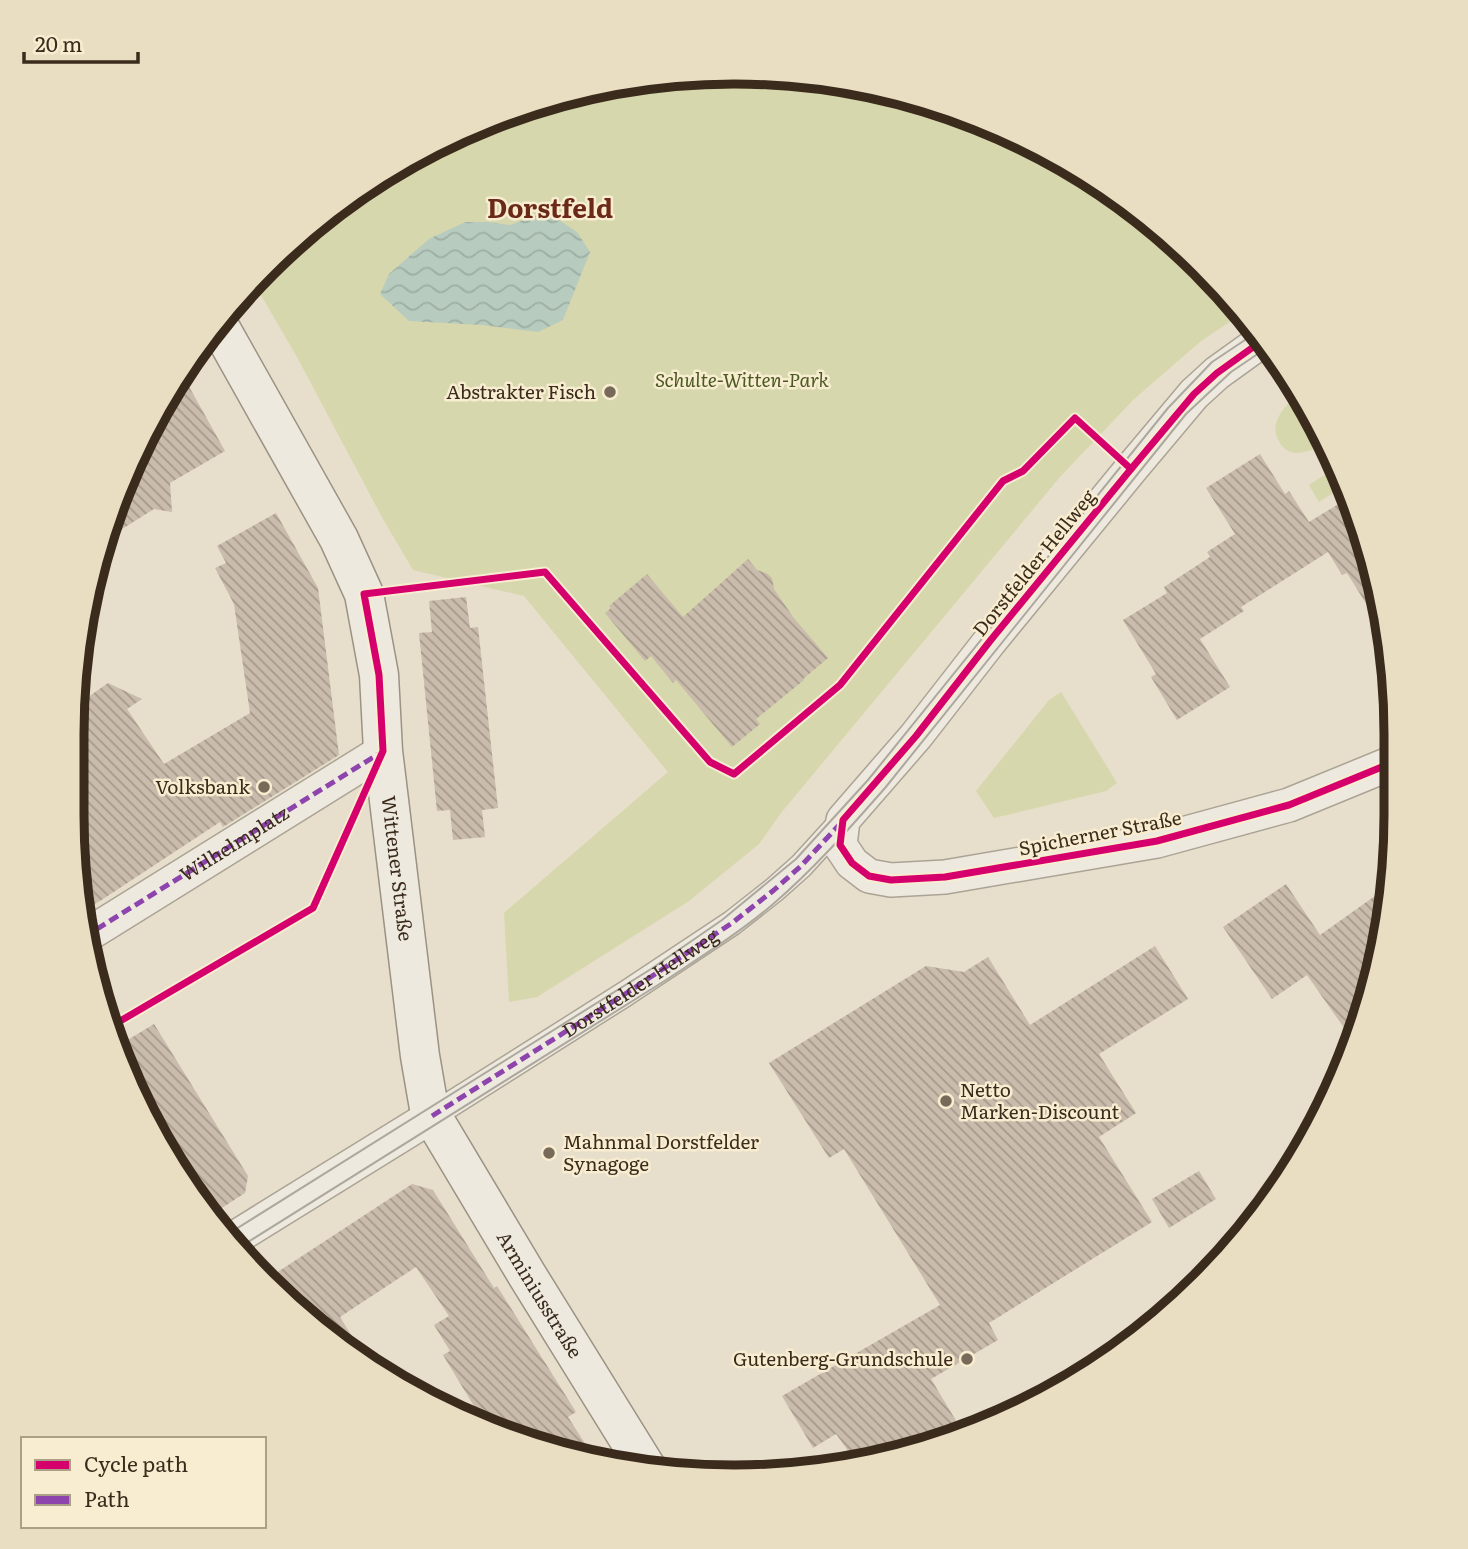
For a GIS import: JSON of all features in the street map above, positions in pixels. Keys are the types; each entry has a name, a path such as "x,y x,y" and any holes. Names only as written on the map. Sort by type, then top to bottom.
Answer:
{"main road":[{"name":"Wittener Straße","path":"223,332 339,539 364,594 379,676 383,751 419,1056 432,1116"},
{"name":"Arminiusstraße","path":"432,1116 640,1458"}],"street":[{"name":"Dorstfelder Hellweg","path":"239,1236 635,988 732,923 774,890 801,866 916,736 990,641 1194,394 1217,373 1255,346"},
{"name":"Wilhelmplatz","path":"94,931 383,751"},
{"name":"Spicherner Straße","path":"843,820 840,845 852,863 869,876 891,880 945,877 1134,845 1192,832 1289,805 1384,766"}],"green space":[{"name":"Schulte-Witten-Park","path":"691,85 777,85 861,96 943,118 983,133 1059,171 1130,218 1194,274 1234,319 1201,341 1133,400 1059,478 781,813 759,844 689,901 537,997 509,1002 504,913 668,772 524,596 413,570 258,291 305,245 338,218 409,171 485,133 525,118 607,96"},
{"path":"1292,401 1297,409 1328,471 1314,449 1292,452 1280,443 1277,422"},
{"path":"1329,472 1337,490 1319,502 1309,485"},
{"path":"1061,692 1117,783 1106,791 994,818 976,791 1049,700"}],"water":[{"path":"538,215 556,218 577,232 590,252 563,320 538,332 482,325 409,321 380,294 389,274 429,239 465,222 510,225"}],"building":[{"path":"187,383 225,451 170,483 172,512 154,509 116,533 133,485 151,447"},
{"path":"1260,454 1285,494 1289,491 1309,522 1341,502 1362,566 1373,615 1347,573 1342,575 1328,552 1241,607 1244,611 1200,639 1230,687 1177,720 1151,677 1156,674 1123,620 1167,593 1164,587 1210,557 1207,552 1235,534 1206,488"},
{"path":"276,513 318,588 339,755 223,827 220,822 91,906 85,858 85,699 108,683 142,699 127,709 164,764 250,713 234,604 215,568 226,563 217,546"},
{"path":"748,559 757,570 772,578 774,589 793,617 828,658 756,719 760,724 732,747 676,680 673,683 651,656 645,661 605,613 611,608 609,606 647,574 683,617"},
{"path":"466,597 470,628 478,627 498,808 482,810 485,837 453,840 450,810 437,811 419,633 432,632 429,601"},
{"path":"1286,884 1320,935 1379,893 1372,942 1347,1032 1307,975 1272,999 1223,927"},
{"name":"Netto Marken-Discount","path":"1155,946 1188,999 1099,1054 1136,1113 1099,1137 1152,1222 989,1323 998,1340 931,1379 959,1425 861,1453 851,1454 836,1434 813,1448 782,1396 940,1305 844,1149 829,1158 769,1063 926,966 964,972 988,957 1030,1025"},
{"path":"154,1024 248,1176 245,1193 218,1211 171,1140 125,1042"},
{"path":"1199,1171 1216,1199 1169,1228 1152,1199"},
{"path":"412,1184 433,1190 576,1412 568,1417 588,1448 525,1431 478,1413 443,1355 450,1351 434,1325 449,1316 416,1267 340,1317 356,1344 305,1304 274,1275"}],"tram line":[{"path":"234,1230 651,969 722,920 796,859 868,780 1168,408 1212,362 1249,337"},
{"path":"245,1244 666,980 733,935 787,892 885,788 1186,414 1231,372 1260,352"}],"marked path":[{"path":"94,931 380,753"},
{"path":"432,1116 732,923 801,866 841,823"}],"cycle path":[{"path":"1255,346 1217,373 1194,394 1131,469 916,736 843,820 840,845 852,863 869,876 891,880 945,877 1157,841 1289,805 1384,766"},
{"path":"118,1023 313,908 383,751 379,675 364,594 545,572 710,762 734,774 840,685 1003,481 1023,471 1075,418 1131,469"}],"place":[{"name":"Abstrakter Fisch","path":"610,392"},
{"name":"Volksbank","path":"264,787"},
{"name":"Netto Marken-Discount","path":"946,1101"},
{"name":"Mahnmal Dorstfelder Synagoge","path":"549,1153"},
{"name":"Gutenberg-Grundschule","path":"967,1359"}],"district":[{"name":"Dorstfeld","path":"550,209"}]}
